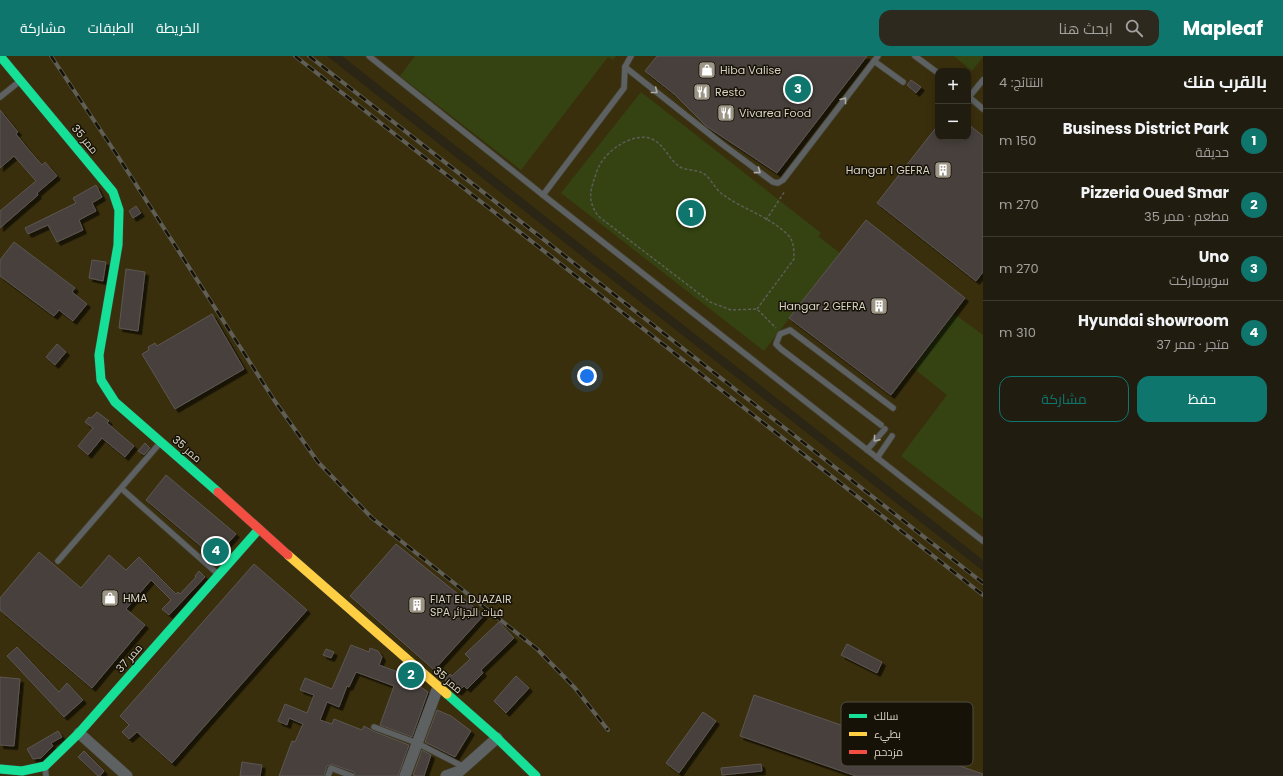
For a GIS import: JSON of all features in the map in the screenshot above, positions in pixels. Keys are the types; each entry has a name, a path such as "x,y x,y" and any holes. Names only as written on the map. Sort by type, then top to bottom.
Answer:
{"street":[{"name":"ممر 35","path":"0,56 113,192 119,210 118,245 99,355 101,380 115,402 496,738 536,776"},
{"name":"ممر 37","path":"45,766 79,733 259,529"},
{"path":"405,776 438,687"},
{"path":"79,733 127,776"},
{"path":"446,776 464,768 496,738"},
{"path":"0,769 22,771 45,766"}],"lane":[{"path":"369,56 377,58 543,196 983,541"},
{"path":"543,196 624,88 625,67 631,56"},
{"path":"625,67 722,144 776,183 782,180 878,56"},
{"path":"915,56 935,71"},
{"path":"874,61 903,82"},
{"path":"971,94 983,80"},
{"path":"0,97 21,81"},
{"path":"971,99 983,109"},
{"path":"867,450 883,427 781,349 776,344 782,333 790,330 894,408"},
{"path":"877,458 892,436"},
{"path":"58,561 122,489 161,442"},
{"path":"122,489 219,574"},
{"path":"374,727 417,744 464,768"},
{"path":"45,766 46,776"},
{"path":"328,776 331,768 352,776"}],"path":[{"path":"758,309 794,259 794,250 789,236 766,220 722,194 704,174 681,167 671,159 662,146 652,139 635,138 616,147 600,161 590,190 590,205 598,216 710,302 731,310 758,309 782,333"},
{"path":"766,220 785,191"}],"shaded area":[{"path":"0,56 327,56 983,571 983,776 0,776"},
{"path":"342,56 983,56 983,560 654,302"}],"green space":[{"path":"415,56 616,56 613,60 608,57 521,170 400,76"},
{"path":"954,56 983,56 972,71 971,68 968,68"},
{"path":"641,92 821,233 818,236 840,253 764,351 561,193"},
{"path":"953,313 983,335 983,519 901,456 947,395 912,367"}],"building":[{"path":"657,56 867,56 777,173 706,126 674,94 645,71"},
{"path":"911,80 921,87 916,93 907,85"},
{"path":"0,110 18,132 16,134 28,149 42,165 45,162 57,176 37,193 38,195 0,228 0,211 36,181 14,156 0,168"},
{"name":"Hangar 1 GEFRA","path":"971,126 983,136 983,272 976,281 877,203 935,129 935,140 971,140"},
{"path":"96,185 102,197 92,203 96,211 79,220 83,230 57,242 48,225 28,234 25,228 76,203 73,198"},
{"path":"136,206 141,213 133,218 129,211"},
{"name":"Hangar 2 GEFRA","path":"866,220 965,298 891,395 789,318"},
{"path":"14,242 75,288 72,292 87,304 73,321 59,310 54,316 0,276 0,260"},
{"path":"92,260 106,262 103,281 89,278"},
{"path":"126,269 145,272 138,331 119,328"},
{"path":"212,314 244,369 175,409 142,354 149,350 148,347 155,343 157,346"},
{"path":"57,344 66,352 55,365 46,357"},
{"path":"97,412 109,421 107,423 134,446 125,457 102,438 88,455 78,446 93,428 85,422 89,417 91,418"},
{"path":"145,443 150,448 144,455 138,451"},
{"path":"166,475 236,534 215,558 146,500"},
{"name":"FIAT EL DJAZAIR SPA فيات الجزائر","path":"396,544 484,615 434,670 350,596"},
{"path":"39,552 81,588 109,555 126,570 139,557 176,594 178,592 180,594 196,577 195,576 199,571 205,577 169,615 162,609 171,600 151,580 126,609 145,625 92,688 0,610 0,598"},
{"path":"254,564 307,610 172,763 137,732 129,739 122,732 129,725 120,716"},
{"path":"499,622 514,638 481,670 483,673 467,689 464,686 458,692 445,680 450,674 452,676 470,659 465,654"},
{"path":"847,644 882,662 877,673 841,655"},
{"path":"351,645 369,652 370,648 378,651 382,657 379,665 401,673 428,692 412,737 380,725 394,686 356,672 349,687 347,686 339,707 327,702 320,720 332,724 334,719 362,730 364,726 409,745 398,776 356,776 354,772 331,764 327,766 324,776 279,776 292,741 295,742 303,724 289,718 287,725 278,721 285,704 307,713 314,695 300,690 305,678 332,689"},
{"path":"17,647 59,692 67,683 83,700 64,717 7,656"},
{"path":"326,649 334,652 331,658 323,655"},
{"path":"516,676 529,688 506,713 494,701"},
{"path":"0,677 20,679 14,746 0,745"},
{"path":"754,695 841,725 841,766 960,766 983,774 983,776 856,776 740,736"},
{"path":"437,710 451,716 471,731 455,757 425,742"},
{"path":"703,712 716,721 679,773 666,763"},
{"path":"58,731 62,737 51,743 53,746 41,758 33,759 27,749"},
{"path":"422,750 431,755 424,776 416,776 413,775"},
{"path":"84,751 104,771 100,776 98,776 78,757"},
{"path":"242,762 262,765 260,776 240,776"},
{"path":"761,764 762,771 722,775 721,768"}],"railway":[{"path":"51,56 119,158 274,400 318,462 372,518 537,649 575,688 608,730"},
{"path":"295,56 983,595"},
{"path":"309,56 983,583"}],"traffic: fast":[{"path":"0,56 113,192 119,210 118,245 99,355 101,380 115,402 218,492"},
{"path":"0,769 22,771 45,766 79,733 259,529"},
{"path":"447,694 497,738 536,776"}],"traffic: slow":[{"path":"288,555 447,694"}],"traffic: jam":[{"path":"218,492 288,555"}],"place":[{"name":"Hiba Valise","path":"707,70"},
{"name":"Uno","path":"798,89"},
{"name":"Resto","path":"702,92"},
{"name":"Vivarea Food","path":"726,113"},
{"name":"Hangar 1 GEFRA","path":"943,170"},
{"name":"Business District Park","path":"691,213"},
{"name":"Hangar 2 GEFRA","path":"879,306"},
{"name":"Hyundai showroom","path":"216,551"},
{"name":"HMA","path":"110,598"},
{"name":"FIAT EL DJAZAIR SPA فيات الجزائر","path":"417,605"},
{"name":"Pizzeria Oued Smar","path":"411,675"}]}
